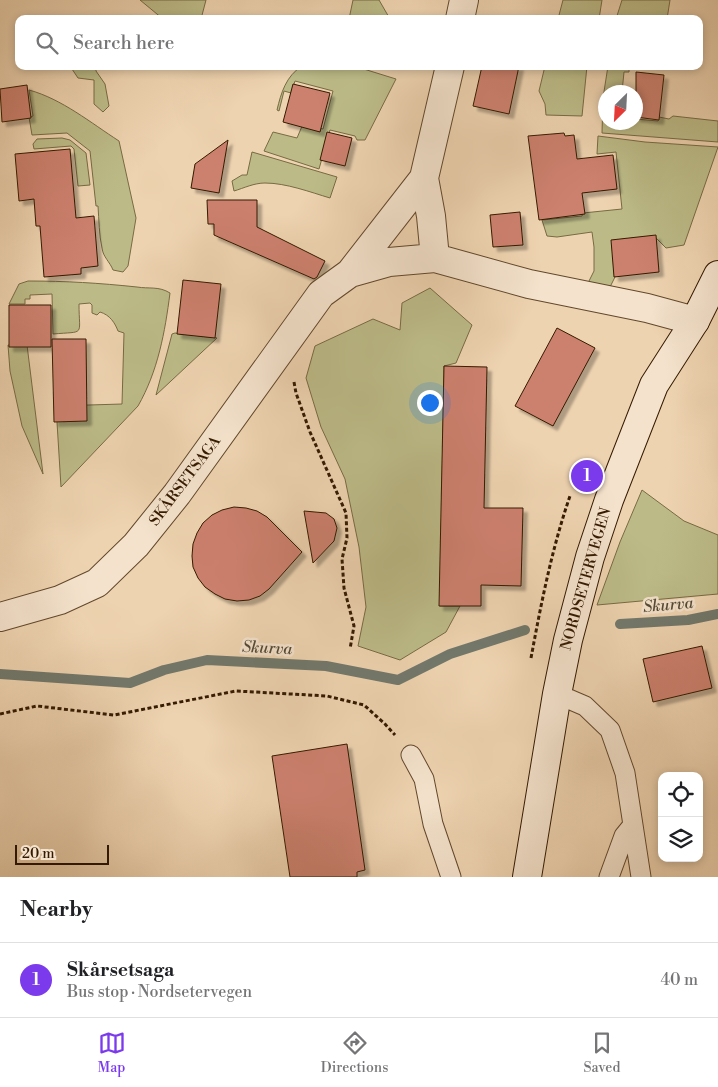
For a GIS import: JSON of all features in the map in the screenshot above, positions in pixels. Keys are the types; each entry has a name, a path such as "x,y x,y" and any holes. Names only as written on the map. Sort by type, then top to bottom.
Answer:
{"street":[{"path":"461,15 464,0"},
{"name":"SKÅRSETSAGA","path":"435,258 431,216 424,178 449,70"},
{"name":"SKÅRSETSAGA","path":"0,617 60,600 97,583 136,545 177,494 321,294 350,273 424,178"},
{"name":"SKÅRSETSAGA","path":"350,273 389,262 435,258 529,284 647,308 694,320"},
{"name":"NORDSETERVEGEN","path":"527,877 557,694 577,603 609,500 654,385 694,320 718,275"}],"lane":[{"path":"557,694 585,706 610,730 625,773 641,877"},
{"path":"411,755 424,779 434,824 450,877"},
{"path":"609,877 624,836 633,825"}],"path":[{"path":"290,337 290,358 296,393 346,513 347,538 342,559 344,588 354,626 350,649"},
{"path":"0,714 37,706 114,715 236,692 327,696 364,705 385,724 411,755"}],"shaded area":[{"path":"140,0 206,0 202,15 158,15"},
{"path":"353,0 379,0 388,15 350,15"},
{"path":"563,0 602,0 600,15 559,15"},
{"path":"622,0 670,0 668,15 617,15"},
{"path":"73,70 96,70 105,84 109,106 103,112 94,104 94,80 78,78"},
{"path":"296,70 367,70 396,79 365,140 357,140 355,136 330,130 319,169 264,151 273,132 297,138 303,124 323,129 333,91 295,81 291,93 284,91 279,111 277,110 282,91"},
{"path":"544,70 587,70 582,116 546,115 545,104 539,91"},
{"path":"607,70 629,70 629,72 624,72 623,85 605,85"},
{"path":"29,90 65,105 119,141 136,218 128,266 123,272 113,270 103,251 90,151 67,133 32,135 29,117 33,116"},
{"path":"673,116 718,121 718,142 602,133 602,130 643,130 643,120 658,121 659,117 669,119"},
{"path":"598,136 645,142 718,147 684,245 666,248 655,237 615,277 610,287 588,283 594,271 592,232 557,237 547,236 542,220 622,209 616,152 597,154"},
{"path":"62,138 70,140 86,153 90,185 78,186 74,149 71,146 34,149 33,144 37,139"},
{"path":"252,152 337,177 330,198 298,188 273,183 257,184 234,191 232,181 242,175 247,175"},
{"path":"28,281 109,284 162,289 170,293 160,351 151,379 138,406 61,487 56,406 122,404 124,333 118,331 114,322 107,315 100,312 97,315 92,313 92,305 90,303 79,304 79,327 76,332 53,334 52,294 30,295 30,299 25,299 25,304 9,304 19,284"},
{"path":"430,288 472,325 456,363 444,366 440,606 460,606 446,632 400,660 358,646 366,607 359,547 345,479 321,427 306,378 315,346 373,319 400,330 402,303"},
{"path":"172,334 217,338 156,395"},
{"path":"8,345 27,345 43,474 22,426 10,371"},
{"path":"642,490 684,521 718,535 718,594 597,605 620,542"}],"building":[{"path":"481,70 518,70 509,114 473,106"},
{"path":"636,72 664,75 659,120 643,118 643,85 636,85"},
{"path":"293,84 330,93 320,132 283,122"},
{"path":"27,85 31,118 2,122 0,89"},
{"path":"327,132 352,138 345,166 320,160"},
{"path":"564,133 565,136 574,135 577,159 613,155 617,189 582,193 585,214 539,220 528,136"},
{"path":"228,140 219,193 191,188 195,164"},
{"path":"70,149 76,218 94,216 98,266 81,268 81,274 44,277 40,226 36,226 34,199 19,201 15,154"},
{"path":"207,200 257,200 257,227 325,261 317,277 314,279 214,235 214,224 208,224"},
{"path":"520,212 523,245 493,247 490,215"},
{"path":"656,235 659,272 614,277 611,240"},
{"path":"183,280 221,284 215,338 177,334"},
{"path":"9,305 51,305 51,347 9,347"},
{"path":"557,328 595,348 553,426 515,406"},
{"path":"52,339 86,339 87,421 54,422"},
{"path":"444,366 487,367 484,508 523,508 521,586 481,585 481,606 439,606"},
{"path":"234,507 257,511 267,517 302,552 269,589 260,596 249,600 225,599 215,594 205,587 193,567 193,544 203,523 212,515"},
{"path":"304,511 326,513 334,519 337,528 334,541 313,563"},
{"path":"702,646 712,688 653,702 643,659"},
{"path":"347,744 365,870 357,872 357,877 290,877 272,756"}],"waterway":[{"name":"Skurva","path":"620,624 688,620 718,614"},
{"name":"Skurva","path":"0,674 130,683 164,670 207,660 326,666 398,680 450,654 525,630"}],"place":[{"name":"Skårsetsaga","path":"587,476"}]}
